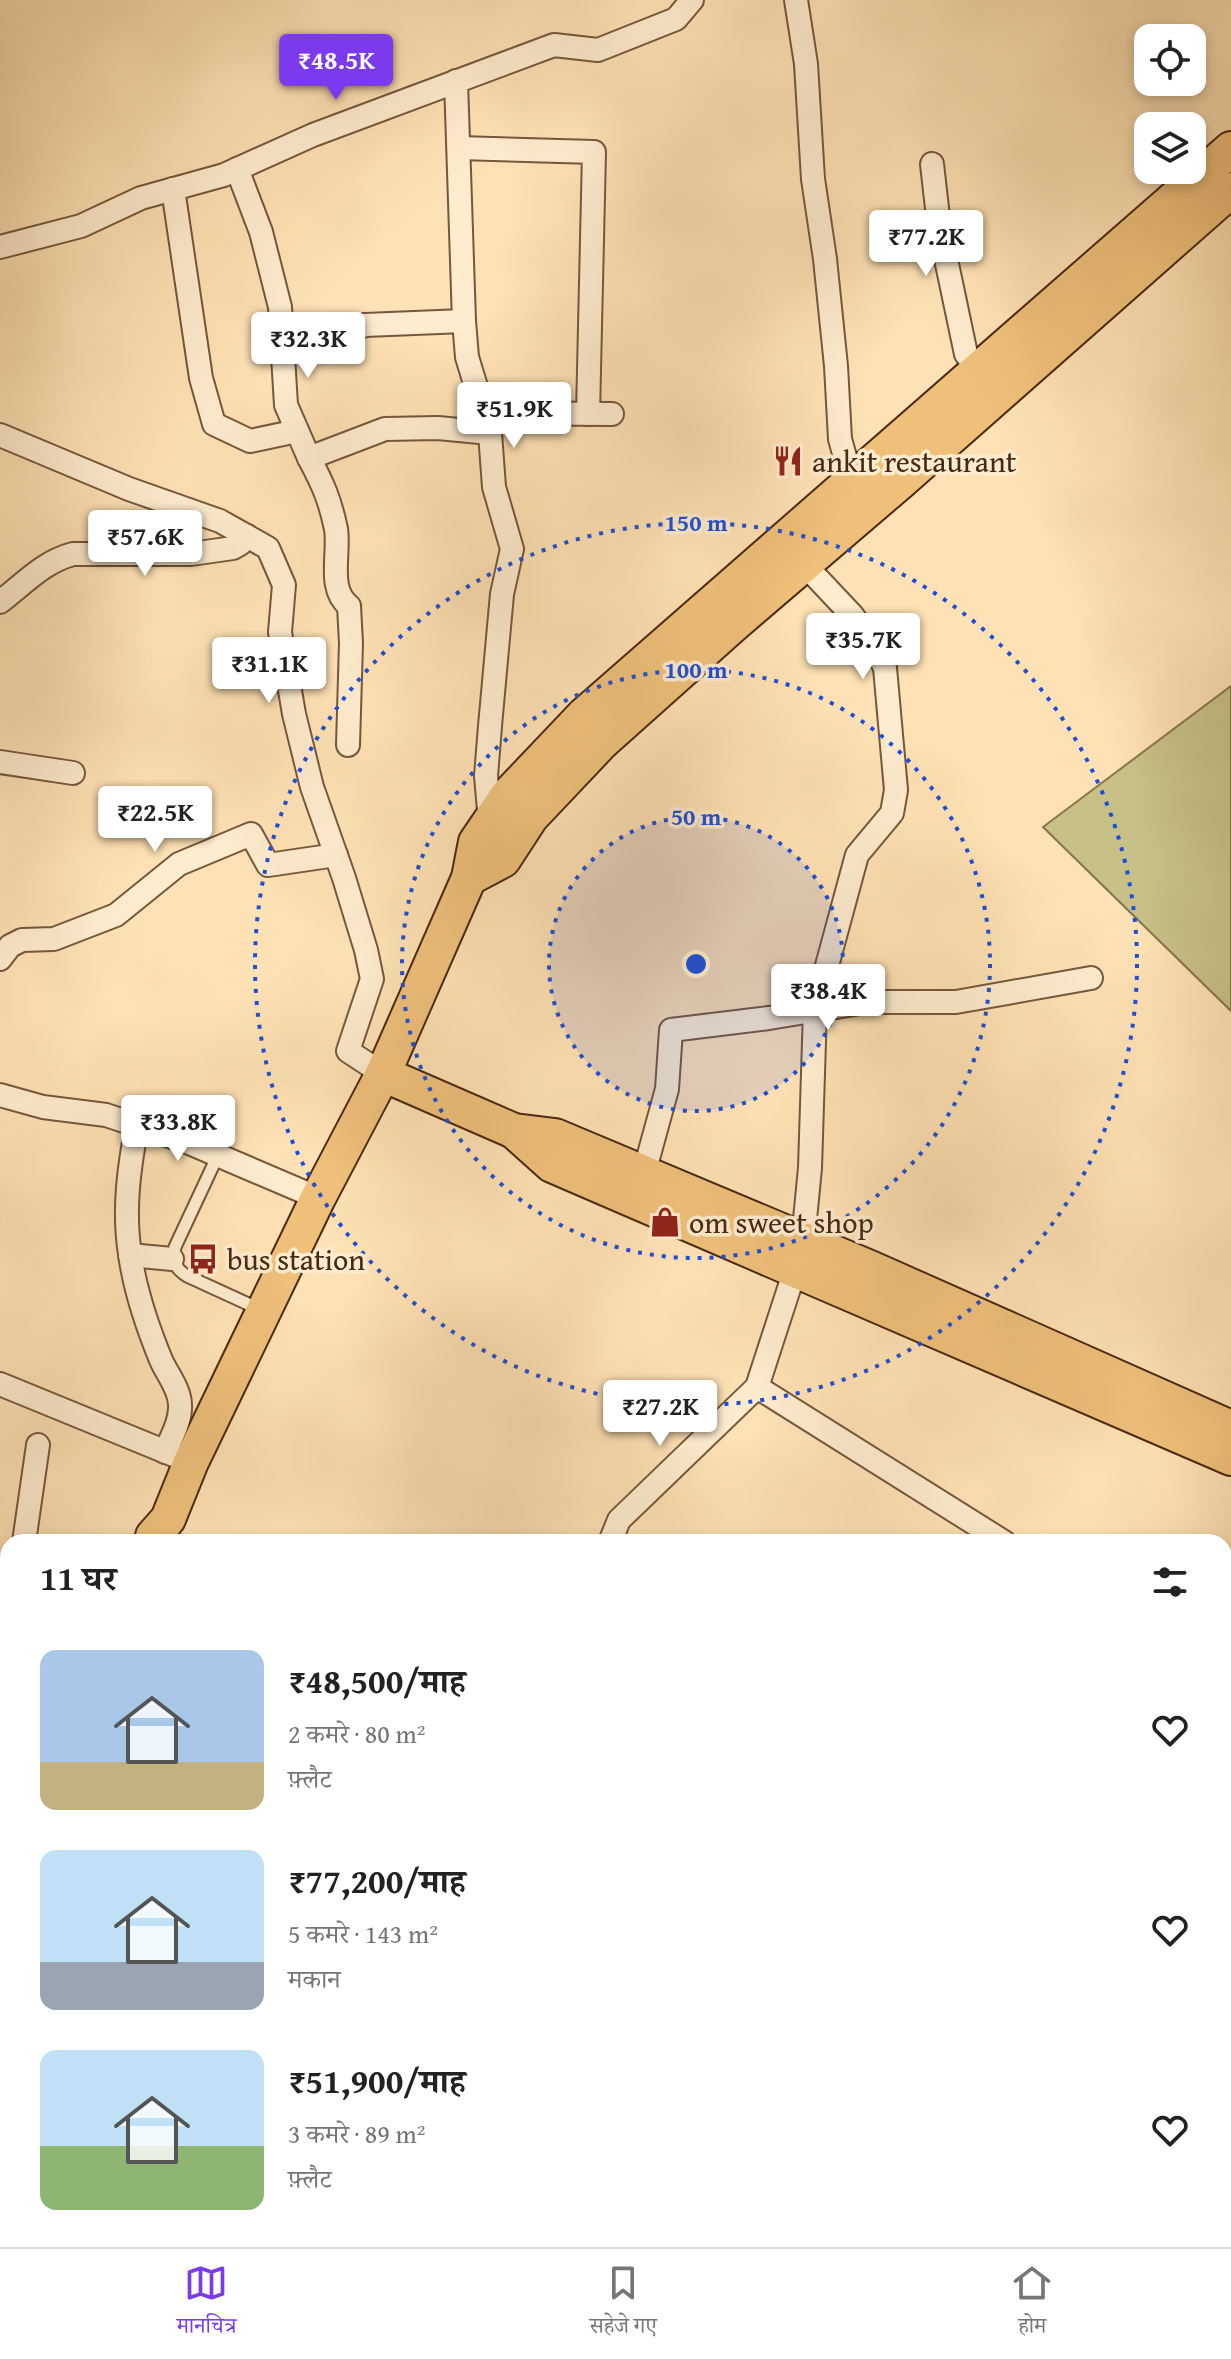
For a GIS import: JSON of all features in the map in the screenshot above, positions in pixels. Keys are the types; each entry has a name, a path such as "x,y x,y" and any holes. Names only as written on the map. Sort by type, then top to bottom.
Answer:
{"main road":[{"path":"165,1534 178,1457 264,1311 318,1198 383,1074 469,878 476,842 508,795 584,715 722,615 804,564 862,494 979,371 1231,149"},
{"path":"469,878 503,860 531,817 722,615 862,494 1231,190"},
{"path":"383,1074 514,1131 555,1136 644,1173 799,1255 1231,1458"},
{"path":"514,1131 552,1165 799,1255 870,1268 1231,1428"}],"street":[{"path":"0,247 81,226 141,198 224,175 313,135 554,45 598,50 676,19 692,0"},
{"path":"796,0 806,64 813,179 825,259 840,439 862,494"},
{"path":"456,81 467,357 487,423 494,487 512,549 502,594 490,726 486,776 490,821"},
{"path":"459,148 594,152 588,414"},
{"path":"932,164 939,226 966,354 979,371"},
{"path":"237,169 261,232 280,307 286,405 327,491 337,533 337,591 340,600 349,606 351,643 348,745"},
{"path":"173,189 201,378 214,424 250,441 297,431"},
{"path":"283,354 325,343 365,325 464,321"},
{"path":"309,458 385,429 438,428 612,414"},
{"path":"0,435 129,489 220,521 268,548 284,585 280,632 294,714 312,787 366,950 372,979 348,1051 383,1074"},
{"path":"0,602 57,558 73,554 191,554 233,548 247,536"},
{"path":"613,1534 619,1520 757,1387 799,1255 810,1168 815,1010 857,855 892,813 896,790 885,668 874,645 852,615 804,564"},
{"path":"0,762 73,773"},
{"path":"0,959 10,946 22,940 54,939 116,915 179,864 251,834 268,865 336,855"},
{"path":"644,1173 667,1089 671,1030 866,1002 956,1002 1091,978"},
{"path":"0,1095 43,1107 106,1115 137,1125 218,1155 318,1198"},
{"path":"0,1384 178,1457 176,1425 181,1404 144,1315 130,1255 125,1212 137,1125"},
{"path":"130,1255 172,1259"},
{"path":"757,1387 991,1534"},
{"path":"25,1534 38,1445"}],"lane":[{"path":"218,1155 172,1259 177,1269 187,1276 264,1311"}],"shaded area":[{"path":"1231,686 1231,1011 1043,827"}],"place":[{"name":"ankit restaurant","path":"788,461"},
{"name":"om sweet shop","path":"665,1222"},
{"name":"bus station","path":"203,1259"}]}
